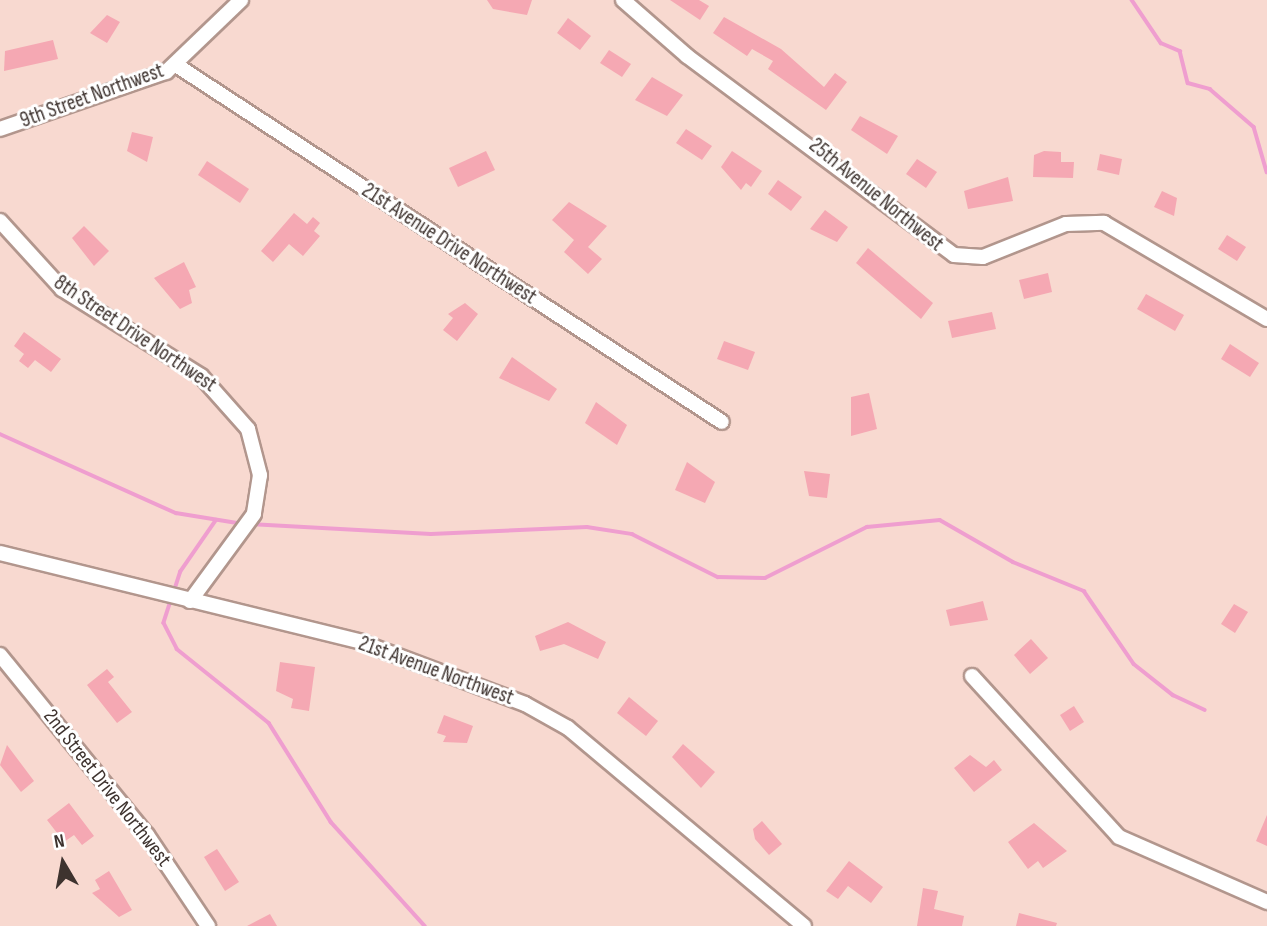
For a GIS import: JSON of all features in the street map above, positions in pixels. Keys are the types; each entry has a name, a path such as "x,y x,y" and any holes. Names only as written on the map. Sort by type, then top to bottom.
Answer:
{"street":[{"name":"9th Street Northwest","path":"0,129 176,65 241,0"},
{"name":"25th Avenue Northwest","path":"623,0 687,56 954,256 983,257 1066,224 1104,223 1267,319"},
{"name":"21st Avenue Drive Northwest","path":"176,65 722,422"},
{"name":"8th Street Drive Northwest","path":"0,221 62,289 201,376 248,429 260,475 254,514 190,601"},
{"name":"21st Avenue Northwest","path":"0,553 361,642 536,709 581,739 804,926"},
{"name":"2nd Street Drive Northwest","path":"0,654 146,835 208,926"},
{"path":"972,676 1119,837 1267,902"}],"building":[{"path":"487,0 532,0 527,15 493,9"},
{"path":"670,0 699,0 709,6 700,20"},
{"path":"107,15 120,22 107,43 90,33"},
{"path":"724,17 781,49 824,87 835,73 847,82 826,110 768,69 773,61 752,49 747,56 713,33"},
{"path":"568,18 591,36 580,50 557,33"},
{"path":"53,40 58,59 4,71 5,51"},
{"path":"609,50 631,64 622,77 600,63"},
{"path":"652,77 683,95 667,116 635,100"},
{"path":"860,116 898,136 887,154 851,130"},
{"path":"686,129 712,146 702,160 676,143"},
{"path":"132,132 153,137 147,162 127,151"},
{"path":"486,151 495,170 458,187 449,168"},
{"path":"732,151 762,171 751,187 746,183 741,190 721,167"},
{"path":"1044,151 1061,152 1061,162 1074,162 1073,178 1033,177 1034,155"},
{"path":"1100,154 1122,159 1119,175 1097,170"},
{"path":"917,159 937,172 926,188 906,174"},
{"path":"207,161 249,189 240,203 198,175"},
{"path":"1008,177 1013,201 968,209 964,191"},
{"path":"778,180 802,197 791,211 768,194"},
{"path":"1162,191 1177,198 1174,216 1154,207"},
{"path":"569,202 607,226 588,247 602,259 588,274 564,252 574,240 552,220"},
{"path":"825,210 848,227 837,242 810,229"},
{"path":"294,213 307,224 313,217 320,223 314,231 320,236 303,256 289,244 273,262 261,251"},
{"path":"84,226 109,251 94,266 72,238"},
{"path":"1227,235 1246,247 1237,261 1218,249"},
{"path":"868,248 933,303 921,319 856,263"},
{"path":"184,262 196,287 189,290 192,303 180,309 154,278"},
{"path":"1048,273 1052,292 1024,299 1019,280"},
{"path":"1146,294 1184,315 1175,331 1137,309"},
{"path":"465,303 478,314 457,341 443,330 453,318 448,314"},
{"path":"992,312 996,329 952,338 948,321"},
{"path":"24,332 61,359 51,372 35,360 28,368 19,361 24,354 14,346"},
{"path":"724,341 755,352 748,370 717,359"},
{"path":"1230,344 1259,363 1250,377 1221,359"},
{"path":"512,357 557,389 549,401 499,378"},
{"path":"869,393 877,429 851,436 851,397"},
{"path":"596,402 627,425 617,445 585,423"},
{"path":"687,462 715,482 705,503 675,490"},
{"path":"804,471 830,474 827,498 809,496"},
{"path":"983,601 988,620 950,626 946,610"},
{"path":"1234,604 1248,612 1235,633 1221,624"},
{"path":"568,622 606,642 598,659 564,644 540,651 535,636"},
{"path":"1031,639 1048,658 1030,674 1014,655"},
{"path":"280,662 315,667 309,711 291,708 293,699 276,691"},
{"path":"107,669 114,677 108,682 132,712 117,723 87,685"},
{"path":"629,697 658,721 646,736 617,713"},
{"path":"1074,706 1084,722 1070,731 1060,715"},
{"path":"444,715 473,726 467,743 443,742 446,736 437,733"},
{"path":"683,744 715,772 701,788 672,757"},
{"path":"7,745 34,781 21,792 0,765"},
{"path":"970,755 986,767 994,760 1002,770 974,792 954,768"},
{"path":"69,803 94,836 82,845 74,835 64,842 47,820"},
{"path":"1267,815 1267,846 1256,841"},
{"path":"762,821 782,844 769,855 755,839 753,829"},
{"path":"1034,823 1067,851 1043,868 1038,861 1028,869 1008,842"},
{"path":"217,849 239,882 225,891 204,857"},
{"path":"849,861 883,887 871,903 848,886 838,899 826,891"},
{"path":"109,871 132,910 119,917 92,893 100,889 95,880"},
{"path":"923,888 938,891 934,909 964,916 962,926 917,926"},
{"path":"1019,913 1057,923 1056,926 1016,926"},
{"path":"270,914 277,926 247,926"}],"waterway":[{"path":"1132,0 1161,43 1180,51 1188,83 1210,89 1254,127 1267,172"},
{"path":"0,434 176,513 243,524"},
{"path":"173,594 180,572 216,520"},
{"path":"251,524 431,534 587,527 632,534 718,577 765,578 867,527 940,520 1013,562 1084,591 1134,664 1173,695 1205,710"},
{"path":"171,601 164,623 177,649 269,723 331,822 425,926"}]}
